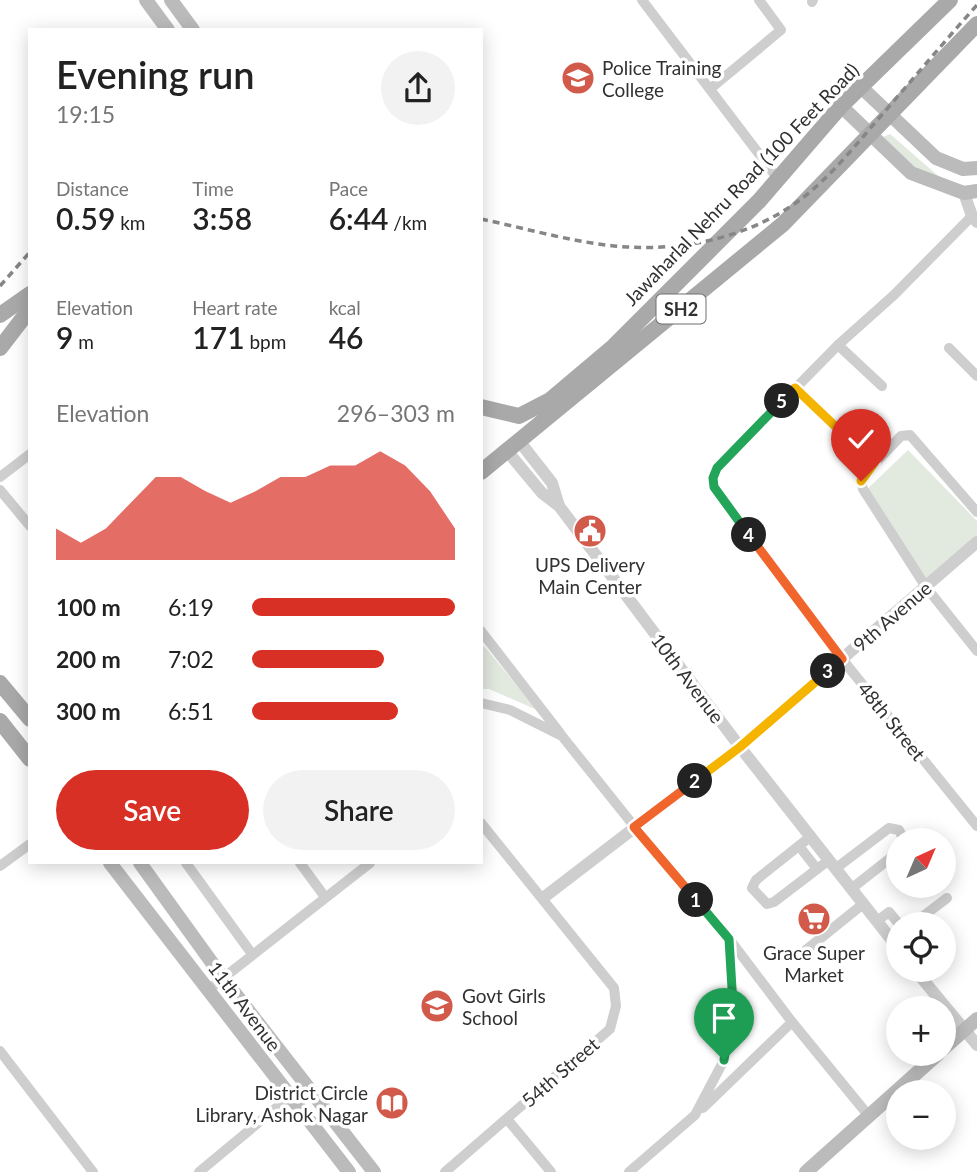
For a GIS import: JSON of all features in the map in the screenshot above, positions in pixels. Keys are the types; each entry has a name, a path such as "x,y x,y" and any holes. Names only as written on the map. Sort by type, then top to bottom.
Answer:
{"main road":[{"path":"146,0 167,28"},
{"path":"171,0 192,28"},
{"name":"Jawaharlal Nehru Road (100 Feet Road)","path":"483,407 519,416 550,400 614,346 778,179 841,106 950,0"},
{"name":"Jawaharlal Nehru Road (100 Feet Road)","path":"483,470 783,224 977,24"},
{"path":"861,87 936,158 963,169 977,168"},
{"path":"841,106 911,173 970,192"},
{"path":"0,315 28,295"},
{"path":"0,348 28,312"},
{"path":"0,684 28,717"},
{"path":"0,721 28,756"},
{"name":"11th Avenue","path":"111,864 349,1172"},
{"name":"11th Avenue","path":"141,864 223,978 374,1172"},
{"path":"956,1037 977,1019"},
{"path":"806,1172 924,1066"}],"street":[{"path":"642,0 778,179"},
{"path":"710,89 781,30 759,0"},
{"path":"874,463 795,388 974,219 970,192"},
{"path":"838,345 882,387"},
{"path":"949,348 977,376"},
{"name":"48th Street","path":"795,388 717,468 713,478 714,487 842,659 977,826"},
{"path":"977,512 910,435 901,436 862,478 861,485 926,587 977,651"},
{"name":"10th Avenue","path":"514,447 552,483 559,506 740,747 886,930"},
{"path":"0,477 28,456"},
{"path":"0,490 28,524"},
{"name":"9th Avenue","path":"543,898 740,747 977,542"},
{"path":"483,634 634,827 729,939 868,1115"},
{"path":"483,703 510,710 562,736"},
{"name":"54th Street","path":"445,1172 610,1029 616,1006 614,988 483,825"},
{"path":"810,837 756,880 752,888 766,904 774,902 817,869 832,864 886,830"},
{"path":"0,866 28,845"},
{"path":"799,846 817,869"},
{"path":"851,889 886,861"},
{"path":"187,864 252,954"},
{"path":"301,864 325,897"},
{"path":"208,990 369,864"},
{"path":"929,912 947,898"},
{"path":"806,950 863,904"},
{"path":"877,921 886,914"},
{"path":"695,1115 724,1060 733,1005 729,939"},
{"path":"925,982 977,1045"},
{"path":"629,1172 695,1115 792,1022"},
{"path":"0,1051 93,1172"},
{"path":"199,1172 305,1084"},
{"path":"507,1119 551,1172"}],"shaded area":[{"path":"890,134 944,181 920,178 883,137"},
{"path":"908,450 977,521 977,542 929,582 861,495"},
{"path":"483,646 537,710 489,689 483,689"}],"railway":[{"path":"483,219 572,239 627,247 679,246 730,235 754,226 799,201 827,176 977,5"},
{"path":"0,286 28,254"}],"place":[{"name":"Police Training College","path":"578,78"},
{"name":"UPS Delivery Main Center","path":"590,531"},
{"name":"Grace Super Market","path":"814,919"},
{"name":"Govt Girls School","path":"437,1006"},
{"name":"District Circle Library, Ashok Nagar","path":"392,1103"}],"route":[{"path":"724,1060 733,1005 729,939 634,827 740,747 842,659 723,502 714,487 713,478 717,468 795,388 874,463 861,481"}]}
